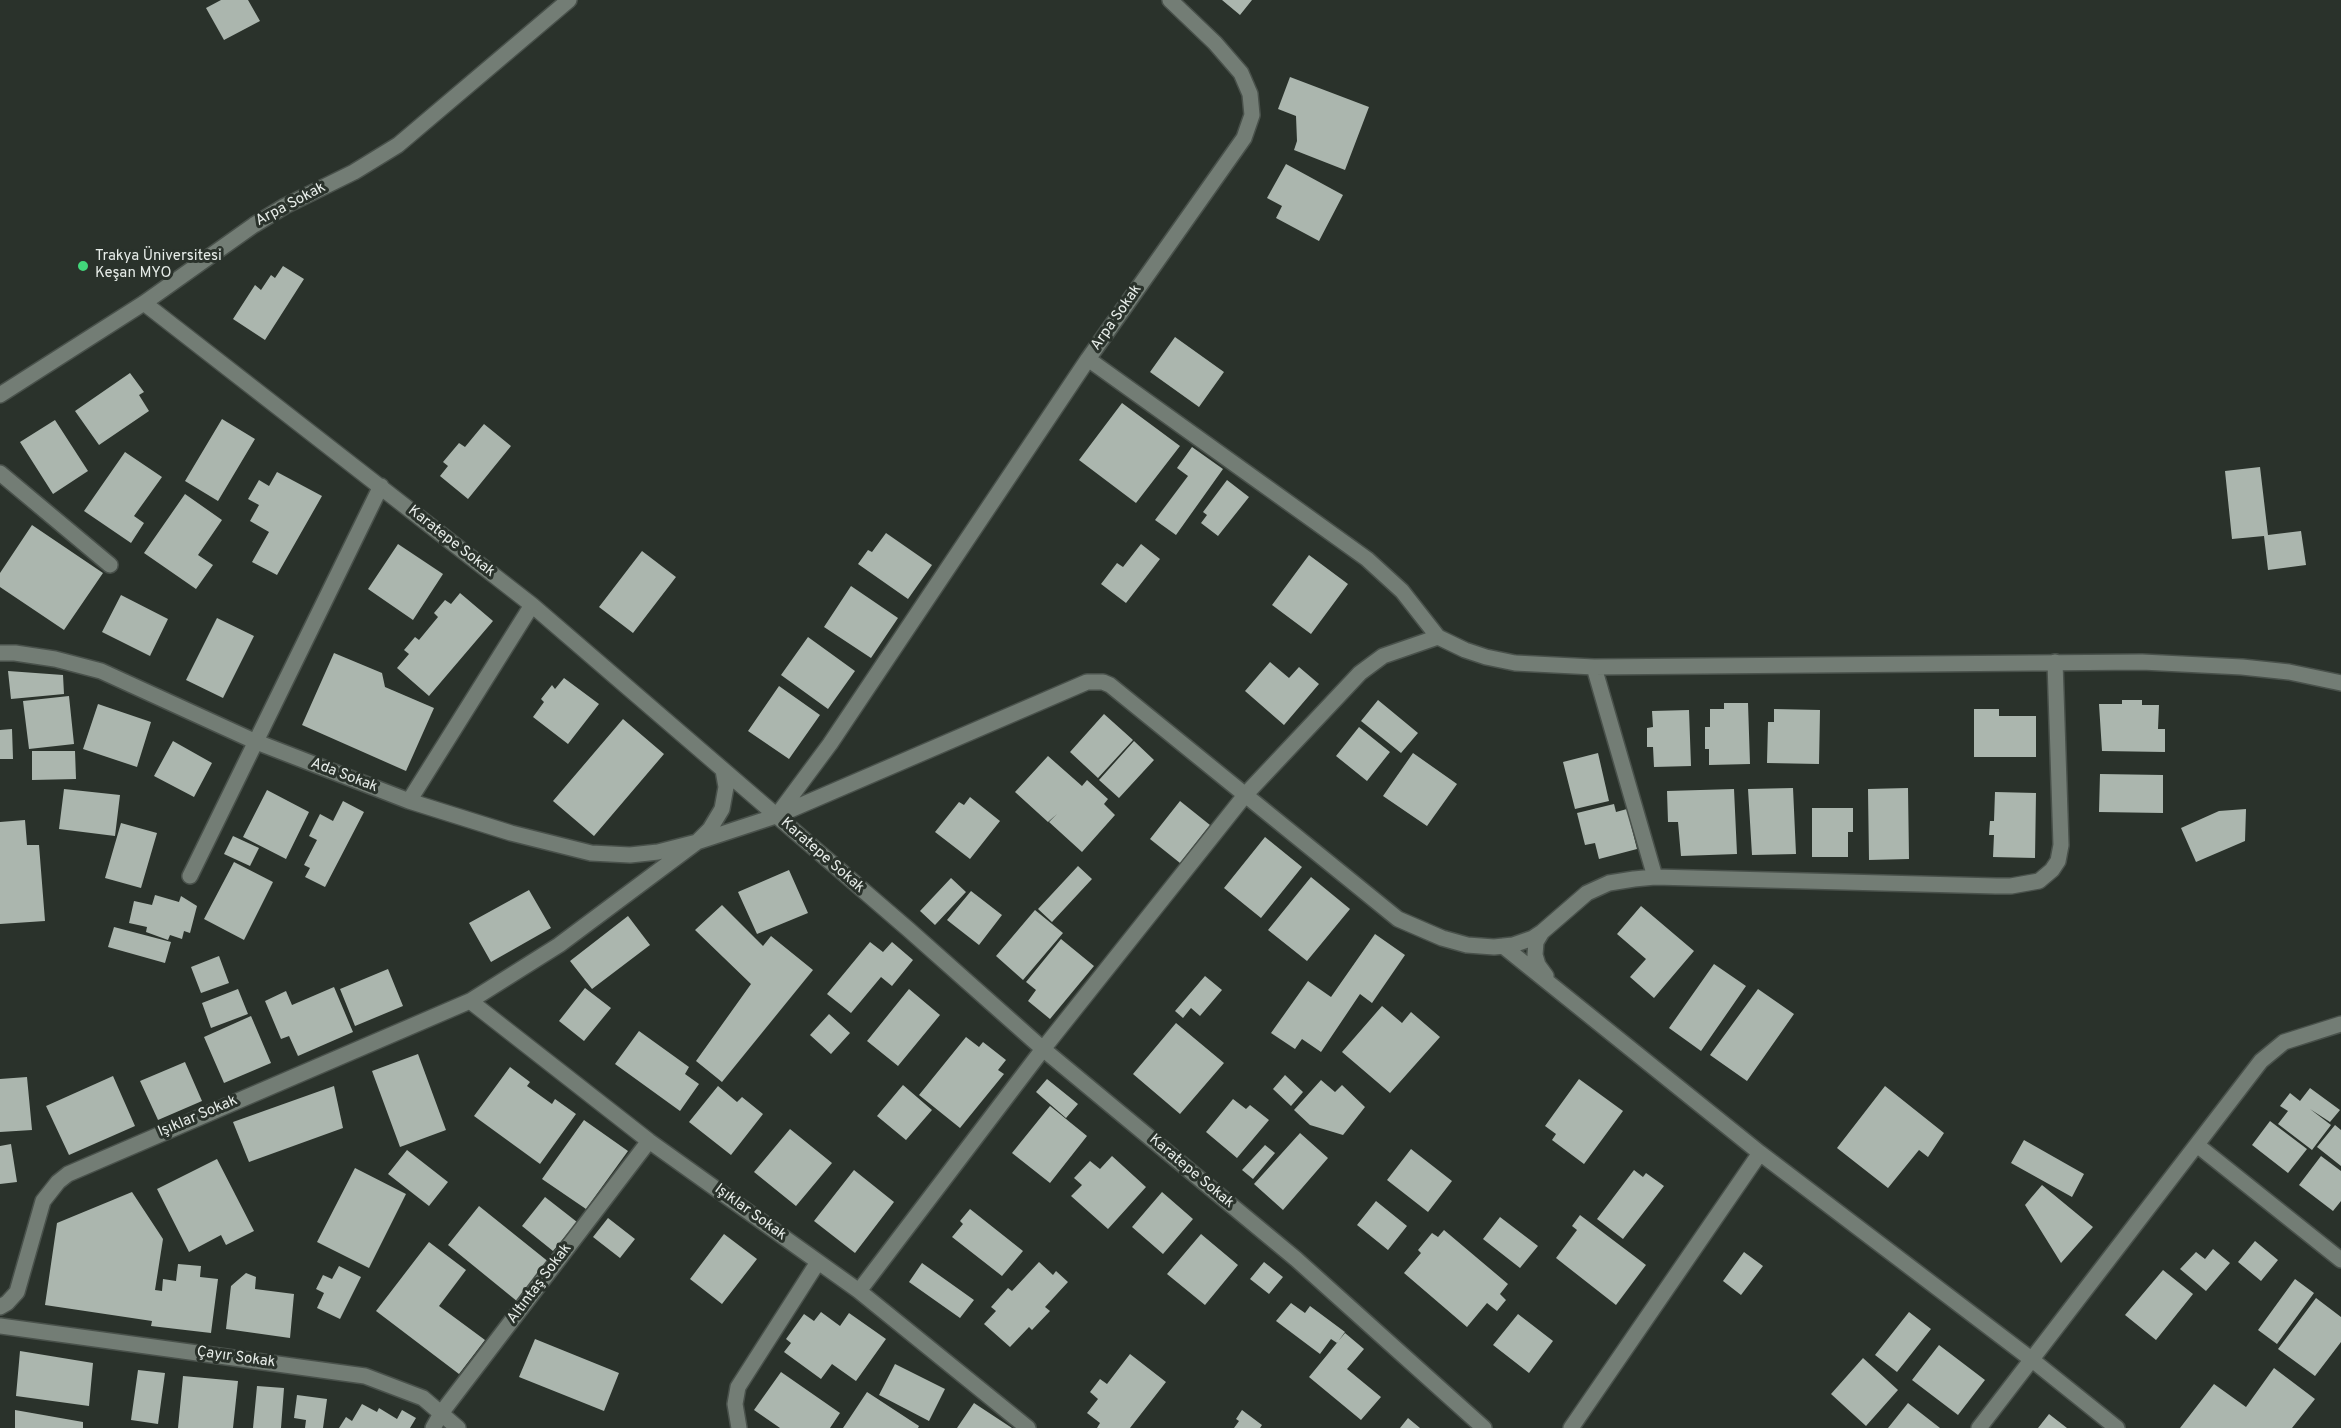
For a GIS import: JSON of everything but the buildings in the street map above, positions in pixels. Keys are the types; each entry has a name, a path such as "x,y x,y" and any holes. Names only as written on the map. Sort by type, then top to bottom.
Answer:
{"street":[{"name":"Arpa Sokak","path":"0,395 144,303 254,225 285,206 354,172 399,145 570,0"},
{"name":"Arpa Sokak","path":"1170,0 1215,43 1241,73 1250,94 1250,121 1244,138 1088,359 1367,560 1402,591 1438,637"},
{"name":"Karatepe Sokak","path":"144,303 532,605 908,929 1043,1049 1296,1259 1484,1428"},
{"path":"776,816 830,744 1088,359"},
{"path":"0,473 110,565"},
{"path":"190,876 254,741 381,486"},
{"path":"409,801 532,605"},
{"path":"860,1291 1043,1049 1246,794 1370,664 1383,656 1438,637 1465,650 1515,663 1594,668 2142,662 2232,666 2289,672 2341,683"},
{"name":"Ada Sokak","path":"0,653 55,659 101,670 254,741 409,801 511,833 591,853 630,855 658,852 698,842"},
{"name":"Işıklar Sokak","path":"0,1307 17,1292 43,1201 58,1182 68,1174 470,1001 559,945 698,842 776,816 1080,684 1095,681 1110,686 1398,919 1442,938 1467,945 1503,946 1523,942 1542,932 1593,889 1609,883 1655,877 1996,886 2039,881 2052,870 2058,861 2061,845 2055,662"},
{"path":"1594,668 1655,877"},
{"path":"698,842 723,809 726,787 723,770"},
{"path":"1542,932 1536,942 1536,959 1554,987"},
{"path":"1503,946 1760,1153 2031,1359 2117,1428"},
{"name":"Işıklar Sokak","path":"470,1001 650,1142 860,1291 1028,1428"},
{"path":"1979,1428 2268,1054 2292,1039 2341,1024"},
{"name":"Altıntaş Sokak","path":"433,1428 442,1412 650,1142"},
{"path":"2197,1145 2341,1260"},
{"path":"1571,1428 1760,1153"},
{"path":"739,1428 735,1404 738,1387 818,1262"},
{"name":"Çayır Sokak","path":"0,1326 365,1376 423,1398 458,1428"}],"place":[{"name":"Trakya Üniversitesi Keşan MYO","path":"83,266"}]}
